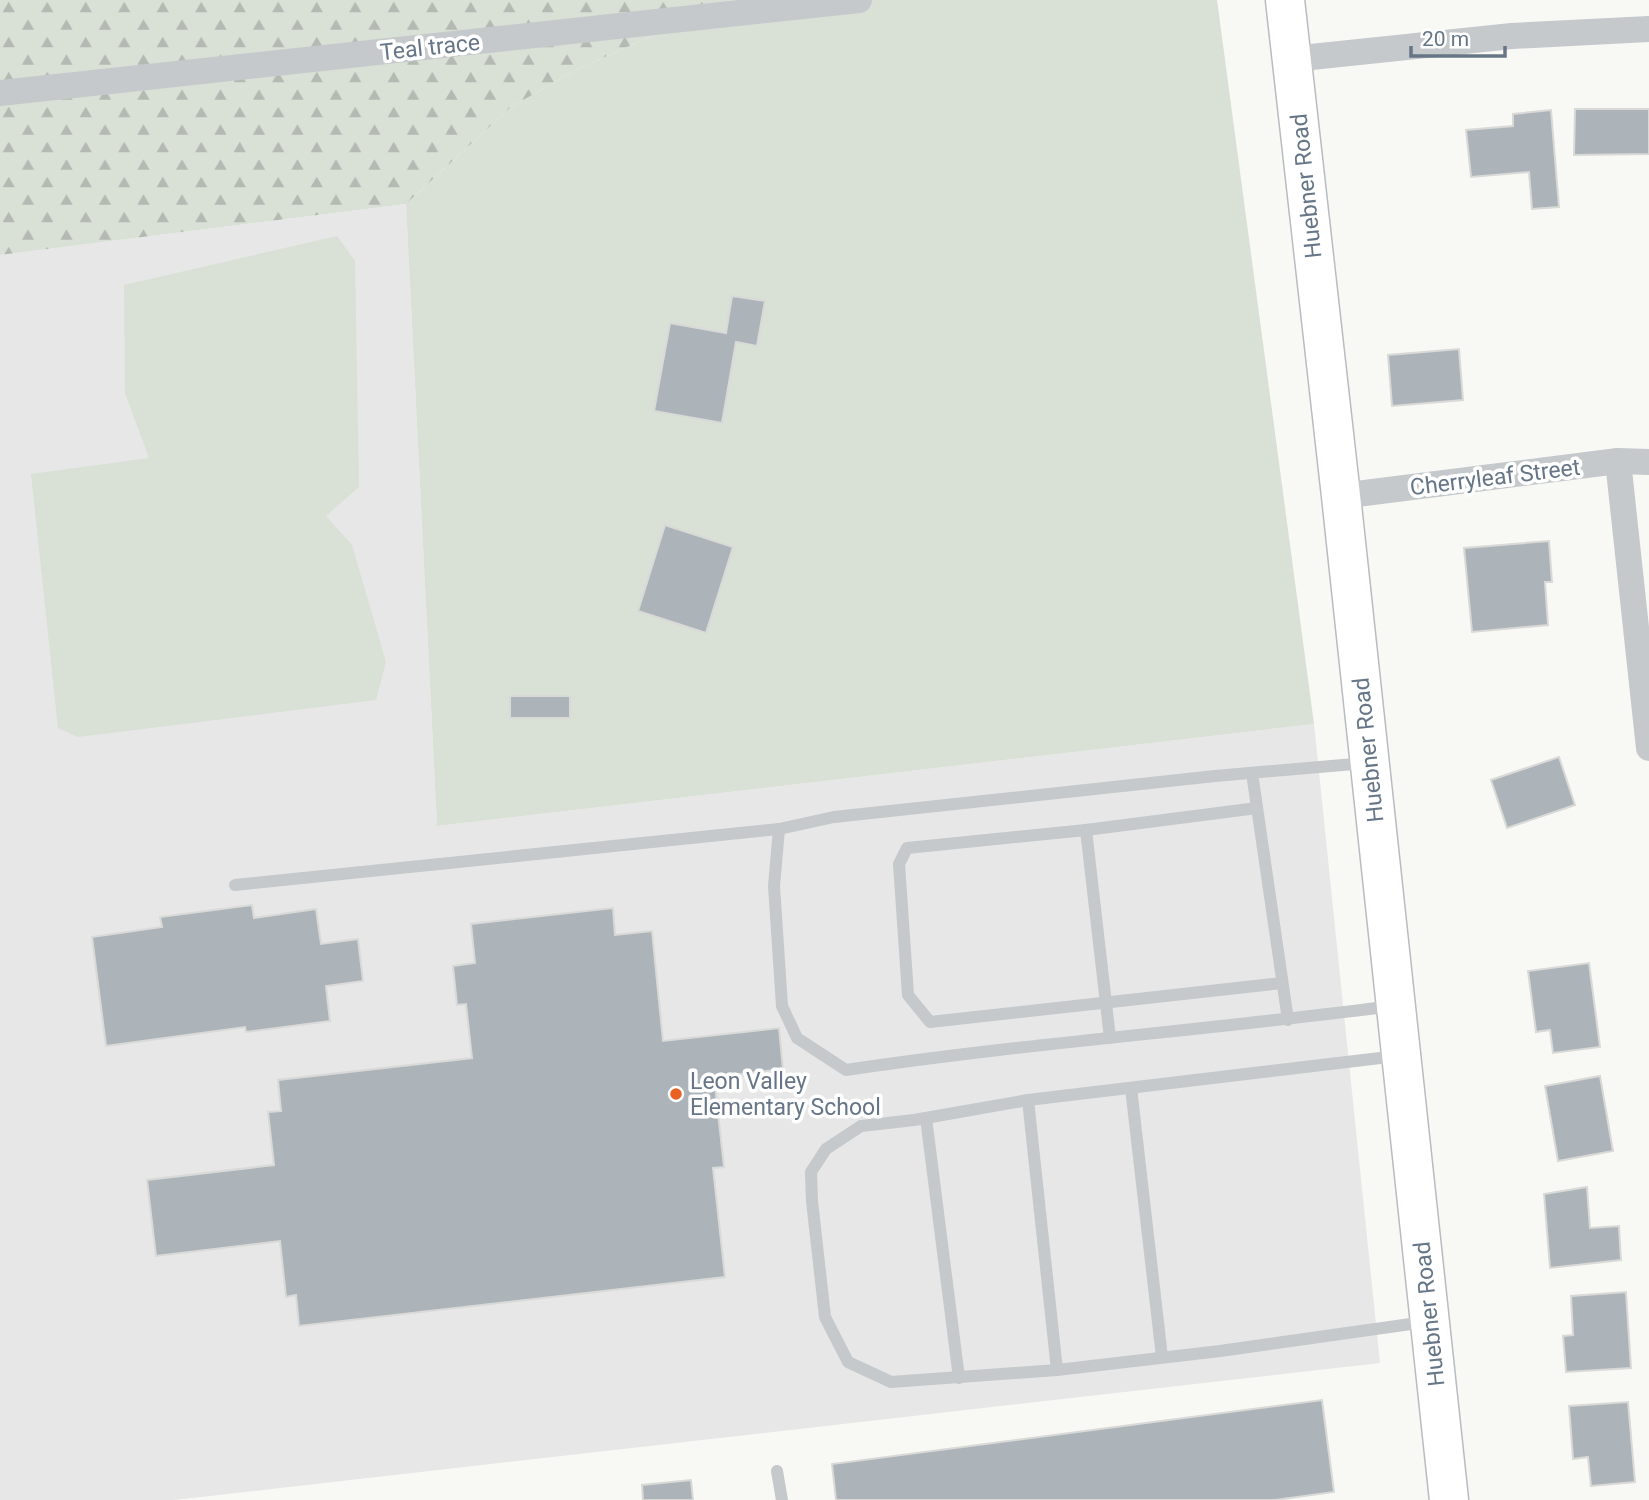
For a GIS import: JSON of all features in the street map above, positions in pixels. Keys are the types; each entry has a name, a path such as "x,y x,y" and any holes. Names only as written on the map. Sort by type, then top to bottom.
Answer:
{"main road":[{"name":"Huebner Road","path":"1284,0 1341,496 1449,1500"}],"street":[{"name":"Teal trace","path":"0,93 859,0"},
{"path":"1292,59 1512,36 1649,29"},
{"path":"1618,461 1649,748"},
{"name":"Cherryleaf Street","path":"1341,496 1618,461 1649,462"}],"lane":[{"path":"236,886 779,829 834,817 1370,762"},
{"path":"1252,773 1288,1020"},
{"path":"1257,808 1086,830 907,848 899,864 908,995 930,1022 1282,983"},
{"path":"779,829 774,886 782,1006 797,1038 846,1070 956,1054 1288,1020 1396,1006"},
{"path":"1086,830 1110,1038"},
{"path":"1401,1056 1028,1100 861,1126 826,1150 811,1172 824,1317 848,1362 891,1382 1057,1370 1430,1321"},
{"path":"1131,1088 1162,1357"},
{"path":"1028,1100 1057,1370"},
{"path":"926,1118 959,1378"},
{"path":"777,1471 782,1500"}],"shaded area":[{"name":"Leon Valley Elementary School","path":"406,204 437,826 1314,724 1380,1363 174,1500 0,1500 0,255"}],"green space":[{"path":"0,0 732,0 576,70 511,107 406,204 0,255"},
{"path":"732,0 1217,0 1314,724 437,826 406,204 511,107 576,70"},
{"path":"337,236 355,261 359,487 326,516 352,545 386,662 376,700 78,737 58,728 31,474 149,458 125,393 124,285"}],"building":[{"path":"1575,109 1649,109 1649,154 1574,155"},
{"path":"1551,110 1559,207 1532,209 1529,172 1471,177 1466,130 1513,126 1513,114"},
{"path":"732,296 765,301 757,346 736,342 722,423 654,411 670,323 726,333"},
{"path":"1459,349 1463,400 1392,406 1388,355"},
{"path":"665,525 733,547 706,633 638,611"},
{"path":"1549,541 1552,582 1545,582 1548,625 1472,632 1464,548"},
{"path":"510,696 570,696 570,718 510,718"},
{"path":"1559,757 1575,805 1507,828 1491,780"},
{"path":"252,905 254,918 316,909 321,944 358,939 363,981 326,986 330,1021 246,1032 245,1027 106,1046 92,937 162,927 160,917"},
{"path":"613,908 615,935 652,931 663,1041 779,1028 783,1069 714,1077 724,1167 713,1168 725,1277 299,1326 296,1295 286,1297 280,1241 156,1256 147,1180 274,1165 268,1112 281,1111 278,1080 472,1058 466,1004 457,1005 453,966 475,963 471,924"},
{"path":"1589,963 1600,1047 1553,1053 1550,1030 1536,1032 1528,971"},
{"path":"1600,1076 1613,1151 1558,1161 1545,1086"},
{"path":"1587,1187 1590,1228 1619,1226 1621,1260 1550,1268 1544,1194"},
{"path":"1626,1292 1631,1368 1566,1372 1563,1336 1573,1335 1571,1296"},
{"path":"1322,1400 1334,1492 1275,1500 836,1500 832,1464"},
{"path":"1628,1402 1635,1482 1591,1486 1588,1457 1573,1459 1569,1406"},
{"path":"691,1480 693,1500 643,1500 642,1485"}],"place":[{"name":"Leon Valley Elementary School","path":"676,1094"}]}
